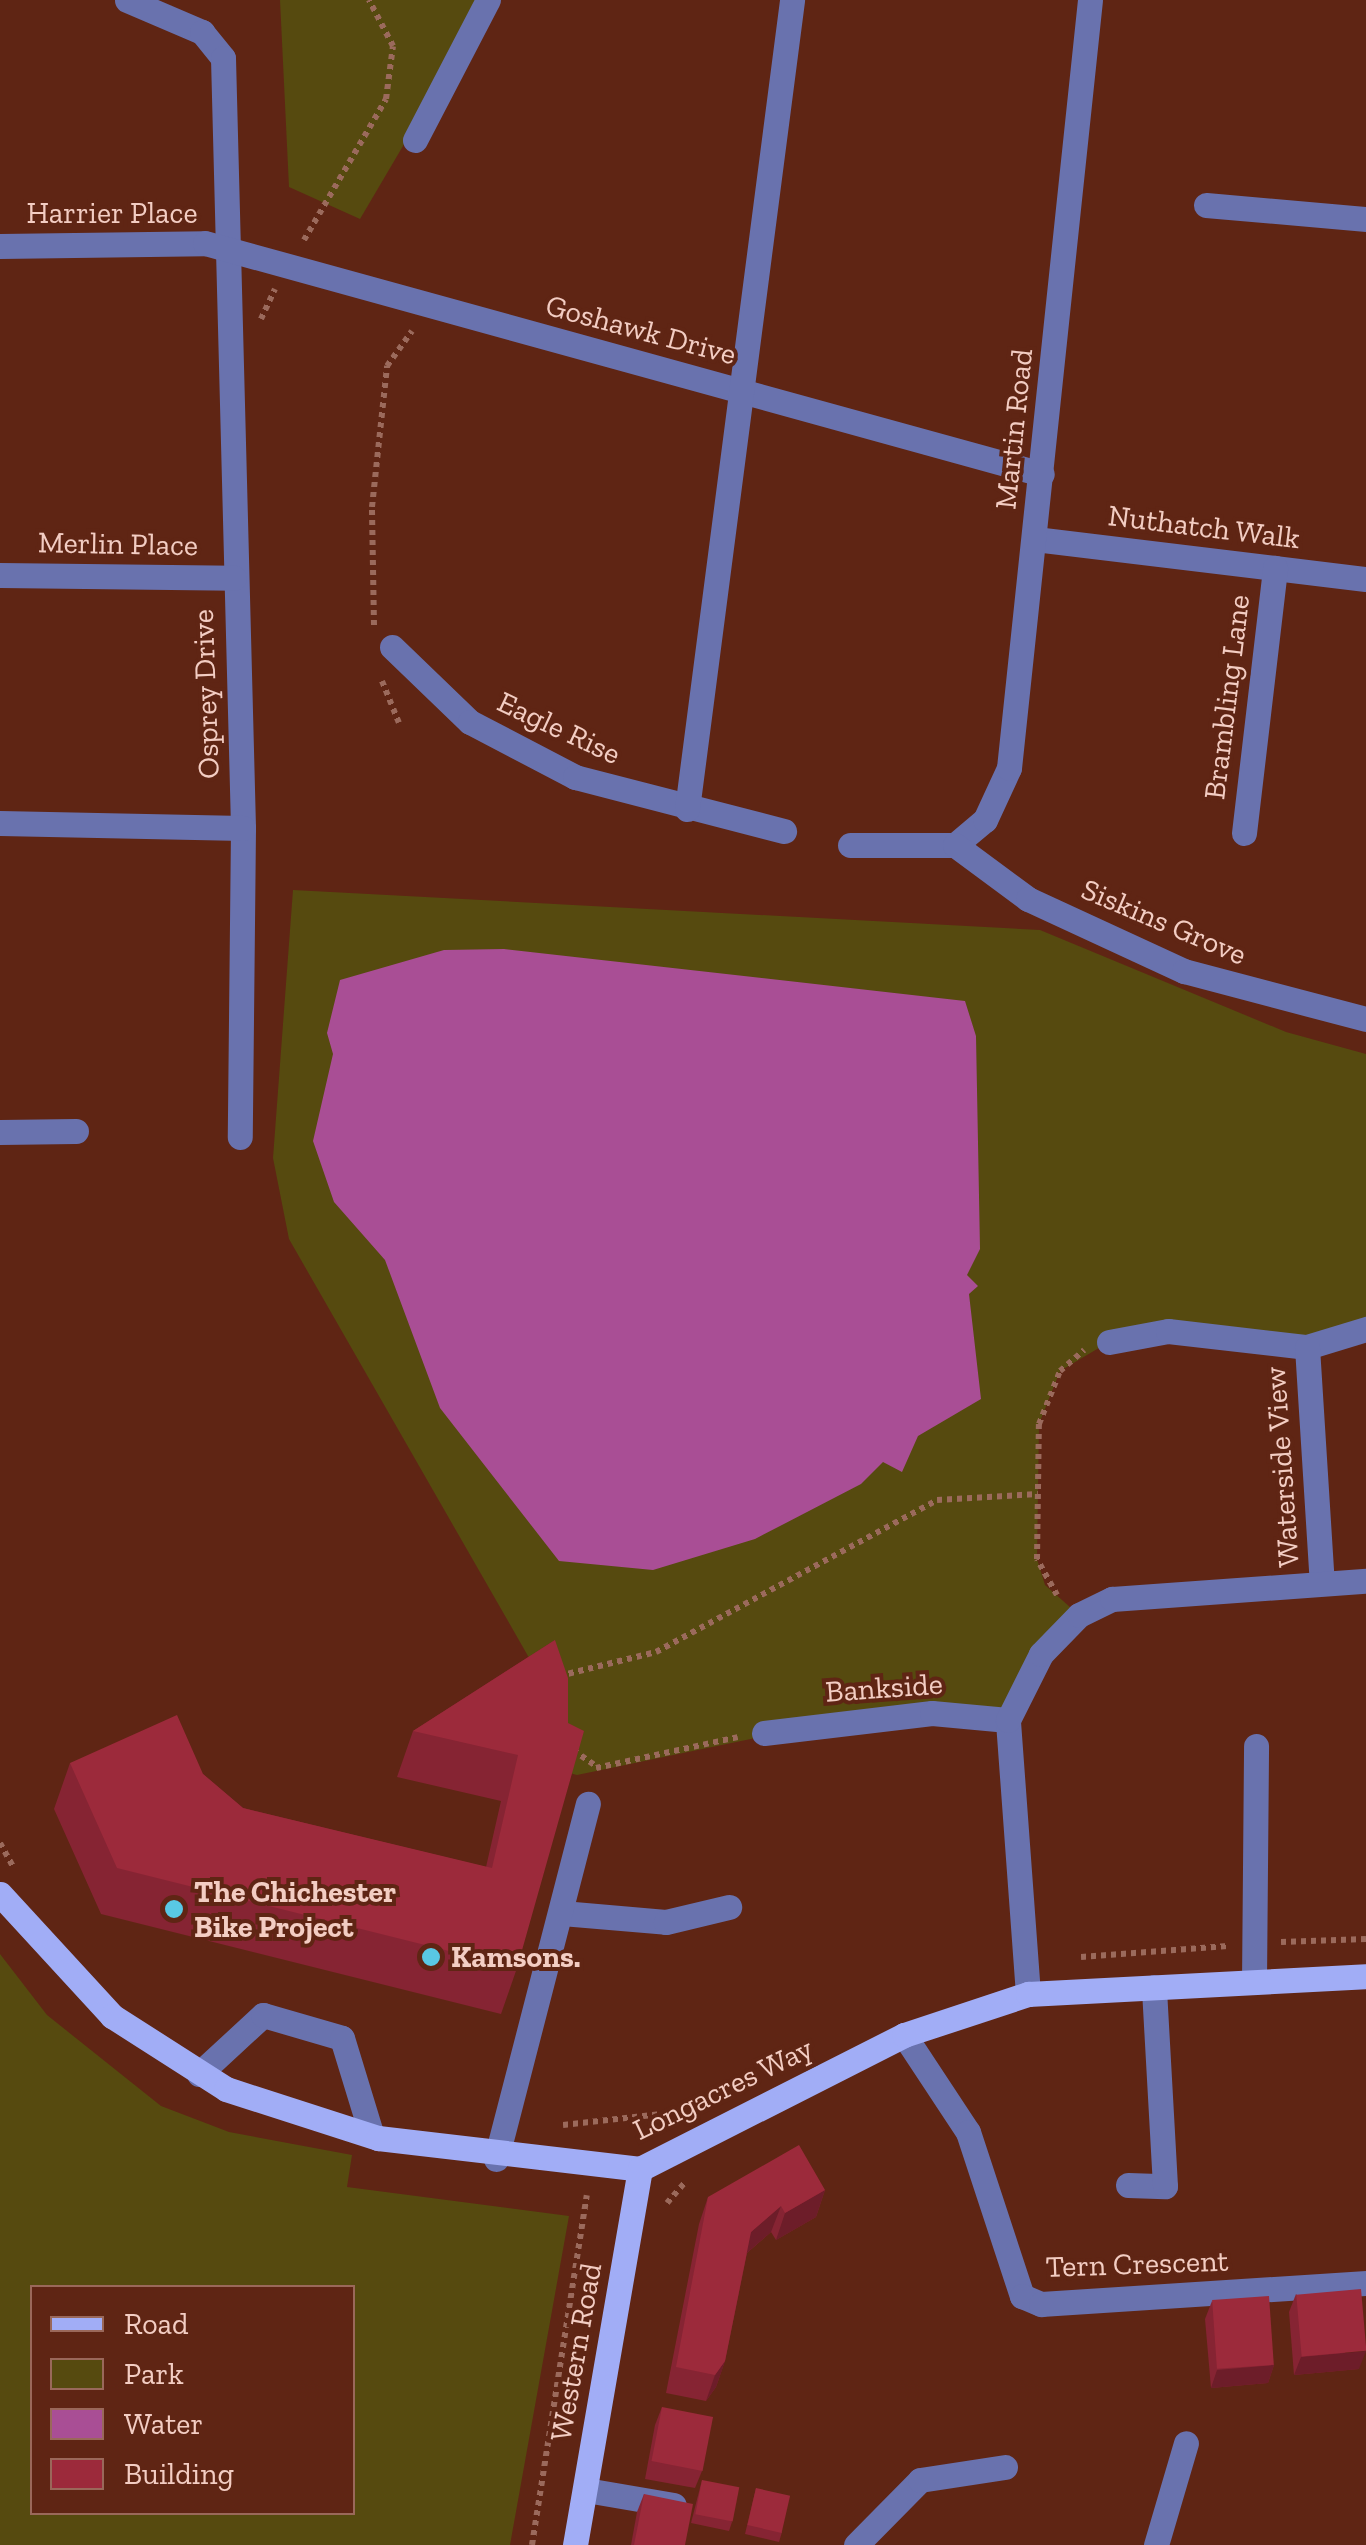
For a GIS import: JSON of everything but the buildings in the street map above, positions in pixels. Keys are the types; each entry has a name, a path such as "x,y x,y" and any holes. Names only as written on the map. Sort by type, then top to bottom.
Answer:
{"main road":[{"name":"Longacres Way","path":"10,1885 64,1973 148,2046 199,2074 372,2136 496,2159 640,2169 904,2035 1028,1994 1366,1976"},
{"name":"Western Road","path":"575,2545 640,2169"}],"street":[{"name":"Osprey Drive","path":"128,0 202,32 223,58 223,250 243,828 240,1137"},
{"path":"415,140 488,0"},
{"path":"687,809 792,0"},
{"name":"Martin Road","path":"955,846 985,820 1010,768 1090,0"},
{"path":"1206,205 1366,219"},
{"name":"Harrier Place","path":"0,246 223,250"},
{"name":"Goshawk Drive","path":"223,250 1042,474"},
{"name":"Nuthatch Walk","path":"1035,539 1366,579"},
{"name":"Brambling Lane","path":"1244,833 1274,568"},
{"name":"Merlin Place","path":"0,575 234,578"},
{"name":"Eagle Rise","path":"381,650 470,722 522,752 687,809 784,830"},
{"path":"0,823 243,828"},
{"path":"850,845 955,846"},
{"name":"Siskins Grove","path":"955,846 1028,898 1184,970 1366,1019"},
{"path":"0,1132 76,1131"},
{"name":"Waterside View","path":"1109,1342 1168,1331 1307,1347 1366,1329"},
{"name":"Waterside View","path":"1307,1347 1322,1583"},
{"path":"1028,1994 1008,1720 1041,1654 1080,1614 1112,1599 1366,1581"},
{"name":"Bankside","path":"764,1732 932,1713 1008,1720"},
{"path":"1254,1982 1256,1746"},
{"path":"496,2159 588,1804"},
{"path":"562,1913 666,1922 730,1907"},
{"path":"1128,2185 1165,2186 1154,1987"},
{"path":"199,2074 263,2014 342,2038 372,2136"},
{"name":"Tern Crescent","path":"904,2035 968,2132 1022,2296 1040,2304 1366,2283"},
{"path":"1156,2545 1186,2443"},
{"path":"856,2545 920,2480 1005,2467"},
{"path":"586,2490 680,2506"}],"path":[{"path":"286,267 386,99 392,46 369,0"},
{"path":"399,723 381,650 372,507 387,366 412,330"},
{"path":"1080,1614 1038,1570 1038,1494 1046,1400 1071,1359 1109,1342"},
{"path":"558,1697 560,1674 573,1666 656,1652 937,1500 1038,1494"},
{"path":"566,1732 570,1749 596,1766 764,1732"},
{"path":"588,1804 596,1766"},
{"path":"0,1843 10,1885"},
{"path":"532,2545 592,2196 572,2193"}],"green space":[{"path":"280,0 489,0 360,219 289,187"},
{"path":"293,890 1040,930 1286,1032 1366,1054 1366,1329 1307,1347 1229,1335 1109,1342 1060,1371 1039,1424 1037,1559 1045,1585 1079,1615 1008,1720 833,1722 577,1775 551,1768 551,1724 528,1656 289,1239 273,1158"},
{"path":"0,1954 47,2015 161,2106 229,2132 352,2155 347,2187 569,2216 510,2545 0,2545"}],"water":[{"path":"504,949 965,1001 976,1036 980,1249 967,1275 978,1286 969,1294 981,1399 918,1436 902,1472 883,1462 861,1484 755,1539 653,1570 559,1561 440,1408 385,1260 334,1202 313,1141 333,1054 327,1033 340,980 444,950"}],"place":[{"name":"The Chichester Bike Project","path":"174,1909"},
{"name":"Kamsons.","path":"431,1957"}]}
